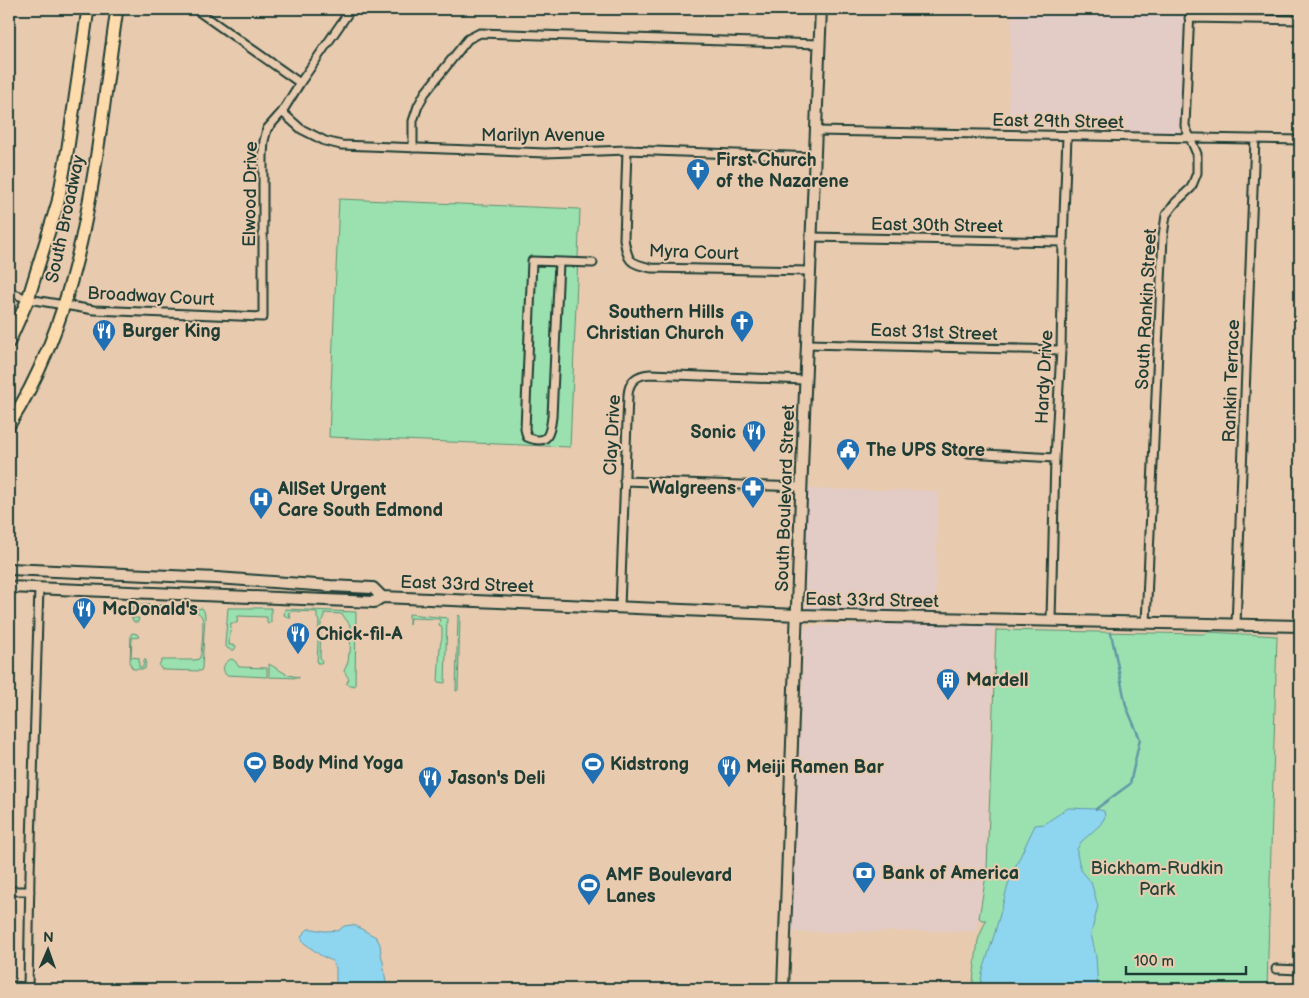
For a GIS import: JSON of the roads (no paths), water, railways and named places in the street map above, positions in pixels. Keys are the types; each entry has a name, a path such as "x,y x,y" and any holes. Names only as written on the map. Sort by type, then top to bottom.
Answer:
{"main road":[{"name":"South Broadway","path":"9,342 28,299 58,202 88,9"},
{"name":"South Broadway","path":"9,425 42,366 64,306 80,246 88,206 117,9"},
{"name":"South Boulevard Street","path":"783,989 821,9"},
{"name":"East 33rd Street","path":"9,569 216,578 373,588 382,597"},
{"name":"East 33rd Street","path":"9,587 374,602 382,597 798,615 1300,626"}],"street":[{"path":"195,9 300,84"},
{"name":"Elwood Drive","path":"263,317 264,141 267,129 282,112 351,9"},
{"name":"South Rankin Street","path":"1146,623 1163,236 1166,215 1191,188 1197,174 1197,154 1185,126 1190,9"},
{"path":"1190,18 1300,20"},
{"path":"413,148 413,121 418,106 425,94 468,39 480,33 819,44"},
{"name":"Marilyn Avenue","path":"282,112 301,129 325,141 341,145 545,153 627,150 815,157"},
{"name":"East 29th Street","path":"816,131 1300,140"},
{"name":"Hardy Drive","path":"1051,620 1067,136"},
{"name":"Rankin Terrace","path":"1236,625 1255,139"},
{"name":"Myra Court","path":"627,150 624,239 629,260 635,264 651,268 810,270"},
{"name":"East 30th Street","path":"811,237 1063,242"},
{"path":"559,262 550,433 545,439 534,441 526,437 525,429 532,261 593,263"},
{"name":"Broadway Court","path":"9,292 28,299 94,310 263,317"},
{"name":"East 31st Street","path":"807,344 1061,350"},
{"name":"Clay Drive","path":"620,607 628,389 632,380 638,376 650,374 806,380"},
{"path":"968,453 1055,458"},
{"path":"624,481 802,487"},
{"path":"9,986 28,988 39,588"},
{"path":"9,891 30,891"},
{"path":"1276,969 1300,970"}],"water":[{"path":"1068,808 1096,809 1104,811 1105,817 1100,825 1081,842 1077,849 1081,870 1091,882 1098,906 1091,934 1096,956 1098,989 980,989 982,974 1010,878 1035,825 1044,824"},
{"path":"351,925 376,937 380,944 387,989 336,989 336,968 332,961 320,955 303,942 301,936 308,929 338,931 344,926"}],"waterway":[{"path":"1096,809 1130,784 1140,739 1126,706 1111,633"}],"place":[{"name":"First Church of the Nazarene","path":"698,191"},
{"name":"Southern Hills Christian Church","path":"742,343"},
{"name":"Burger King","path":"104,352"},
{"name":"Sonic","path":"754,453"},
{"name":"The UPS Store","path":"848,471"},
{"name":"Walgreens","path":"753,509"},
{"name":"AllSet Urgent Care South Edmond","path":"261,520"},
{"name":"McDonald's","path":"84,630"},
{"name":"Chick-fil-A","path":"298,655"},
{"name":"Mardell","path":"948,701"},
{"name":"Body Mind Yoga","path":"255,784"},
{"name":"Kidstrong","path":"593,785"},
{"name":"Meiji Ramen Bar","path":"729,788"},
{"name":"Jason's Deli","path":"430,799"},
{"name":"Bank of America","path":"864,894"},
{"name":"AMF Boulevard Lanes","path":"589,906"}],"park label":[{"name":"Bickham-Rudkin Park","path":"1157,878"}]}
